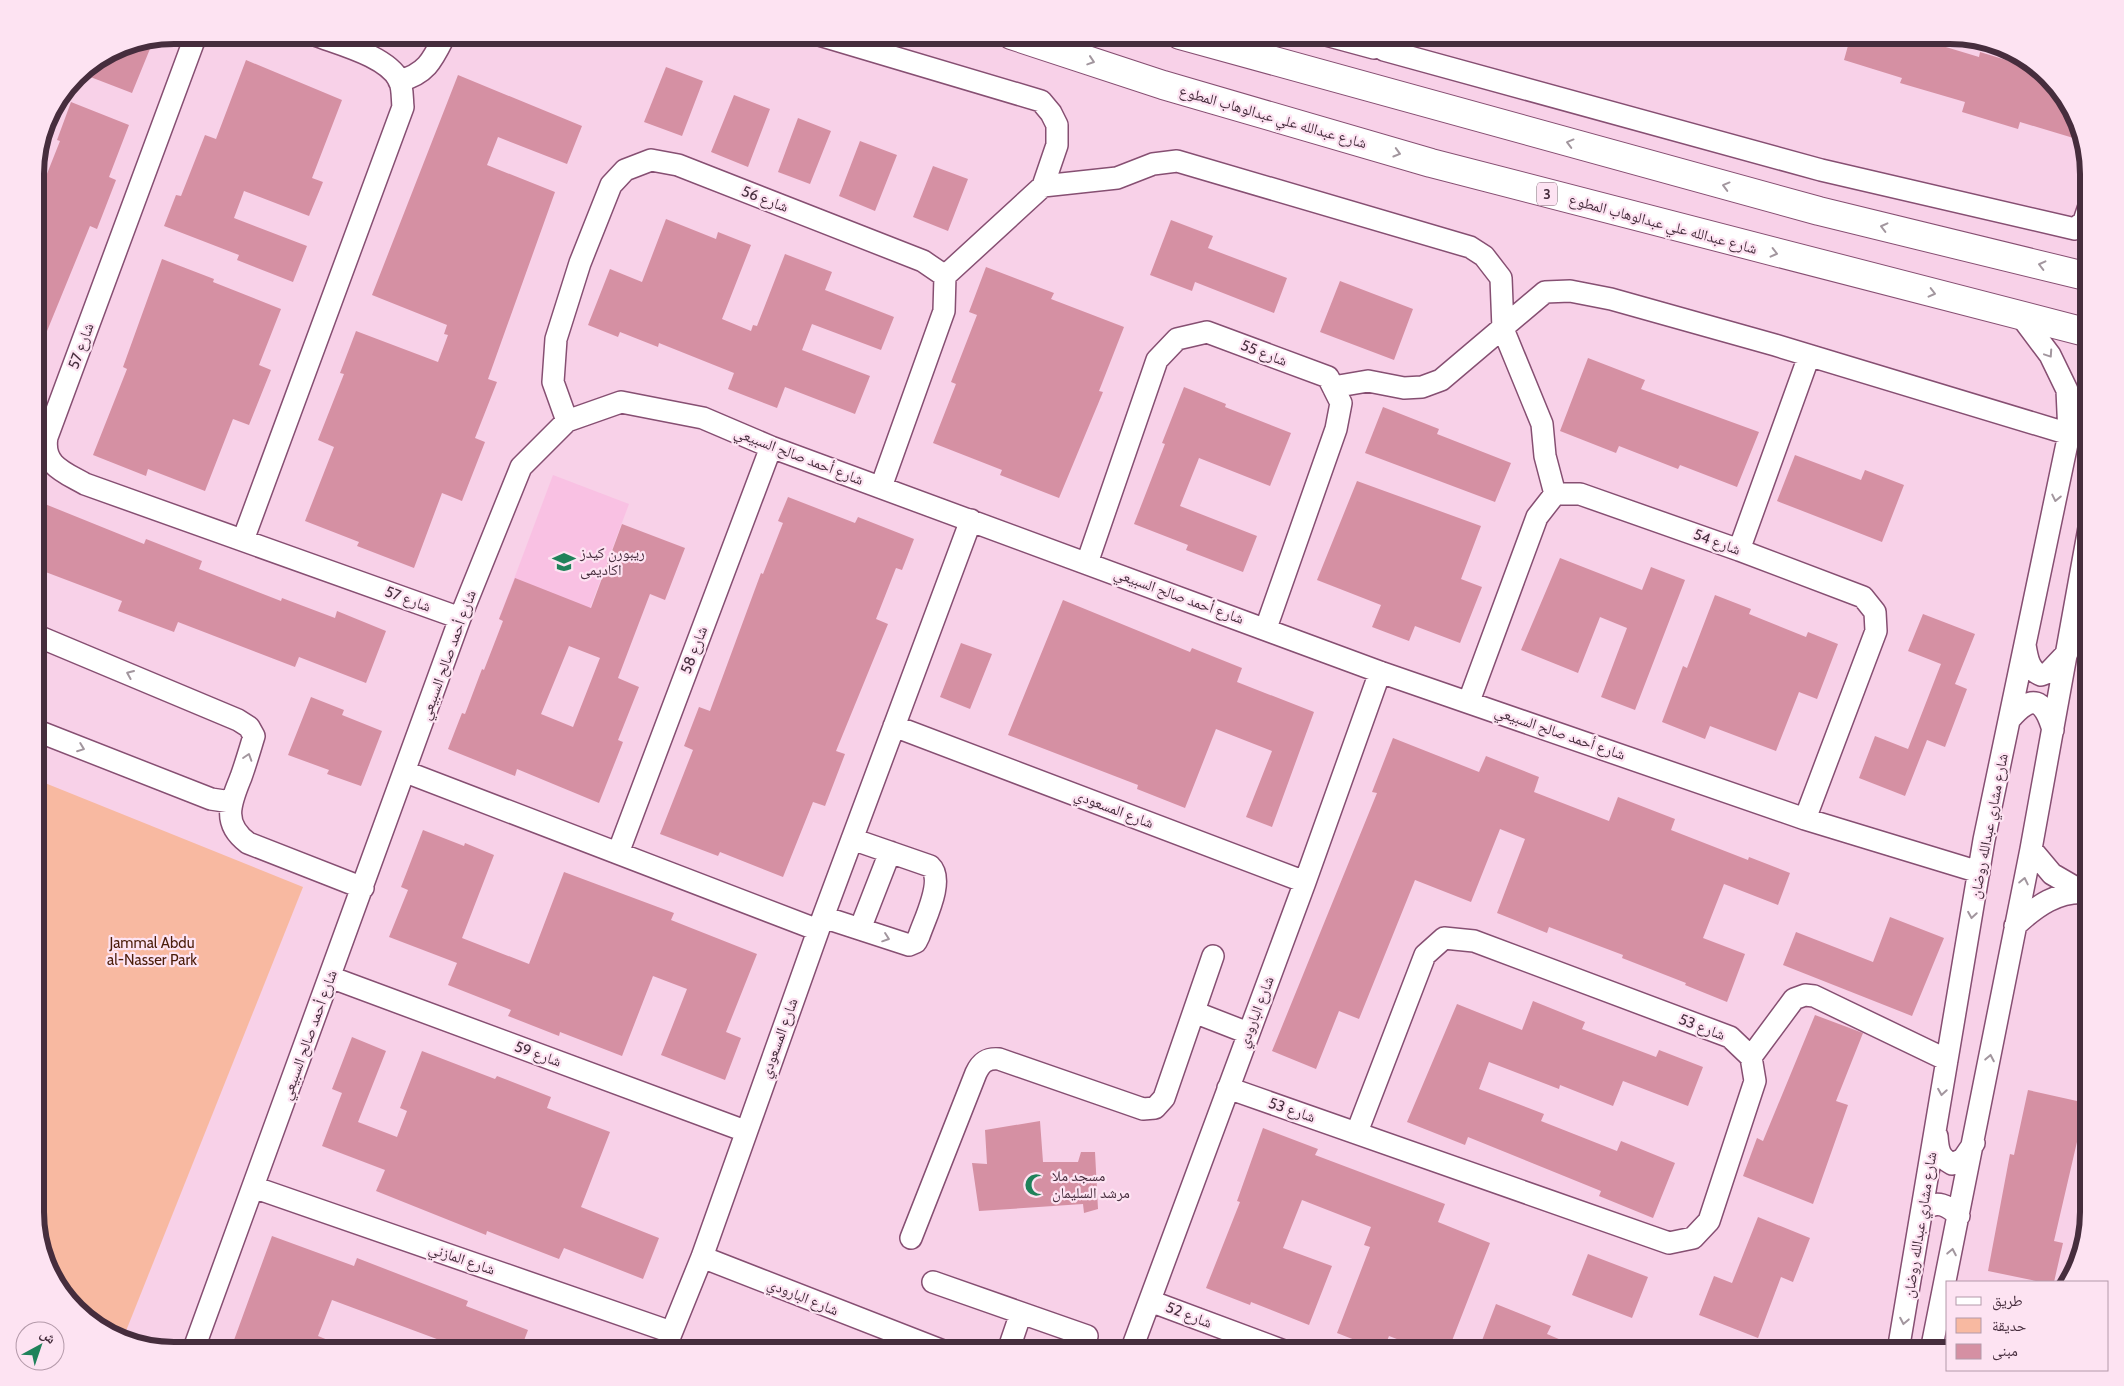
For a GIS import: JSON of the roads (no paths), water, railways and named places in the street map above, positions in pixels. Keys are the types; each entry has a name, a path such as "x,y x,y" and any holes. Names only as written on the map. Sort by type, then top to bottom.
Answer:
{"main road":[{"name":"شارع عبدالله علي عبدالوهاب المطوع","path":"1038,44 1163,85 1431,163 2080,331"},
{"path":"1213,44 1818,211 2080,275"}],"street":[{"name":"شارع 57","path":"194,44 172,98 45,449 50,461 63,472 85,484 460,618"},
{"path":"243,540 403,107 400,81 388,66 338,44"},
{"path":"400,81 413,77 430,64 440,44"},
{"path":"849,44 1041,101 1051,113 1057,125 1057,145 1043,186 945,276 944,311 881,487"},
{"path":"1361,44 1821,170 2075,229 2080,225"},
{"path":"1375,44 1384,50"},
{"name":"شارع 56","path":"567,421 553,382 556,339 580,263 611,185 625,170 651,160 678,165 923,261 945,276"},
{"path":"1043,186 1117,178 1153,164 1177,161 1470,247 1484,256 1501,278 1503,329 1542,424 1545,456 1555,494 1537,517 1469,702"},
{"path":"1266,628 1336,429 1341,403 1333,388 1368,381 1404,388 1422,387 1441,380 1545,292 1570,291 1611,299 2069,434"},
{"name":"شارع مشاري عبدالله روضان","path":"1900,1342 1979,872 2069,434 2069,404 2064,381 2050,355 2020,315"},
{"name":"شارع 55","path":"1087,563 1157,360 1177,340 1207,332 1328,378 1333,388"},
{"path":"1739,550 1809,356"},
{"name":"شارع أحمد صالح السبيعي","path":"196,1342 406,772 460,618 521,467 567,421 621,402 703,418 771,447 1266,628 1380,672 1805,819 1979,872"},
{"name":"شارع 58","path":"618,853 771,447"},
{"name":"شارع 54","path":"1555,494 1580,494 1739,550 1863,597 1875,612 1876,631 1805,819"},
{"name":"شارع المسعودي","path":"668,1341 702,1257 745,1130 971,520"},
{"path":"1933,1342 2031,849 2080,581"},
{"path":"44,639 217,710 248,727 254,736 230,802 232,824 239,836 248,843 363,888"},
{"path":"2025,645 2028,662 2036,674 2041,675 2048,672 2067,653"},
{"name":"شارع البارودي","path":"1134,1342 1305,882 1380,672"},
{"path":"2010,719 2021,706 2032,702 2040,704 2047,712 2053,730"},
{"name":"شارع المسعودي","path":"894,726 1305,882"},
{"path":"44,734 211,799 230,802"},
{"path":"406,772 618,853 821,924 860,929 909,945 916,942 937,884 935,871 930,866 852,839"},
{"path":"2031,849 2052,874 2080,890"},
{"path":"860,929 890,852"},
{"path":"2015,926 2044,902 2080,894"},
{"name":"شارع 53","path":"1228,1088 1669,1243 1693,1238 1709,1221 1755,1082 1751,1057 1730,1037 1474,941 1444,938 1425,955 1357,1132"},
{"path":"911,1238 976,1073 983,1062 988,1059 999,1059 1143,1109 1151,1110 1156,1108 1164,1098 1214,956"},
{"name":"شارع 59","path":"330,977 745,1130"},
{"path":"1751,1057 1794,999 1805,995 1814,996 1947,1060"},
{"path":"1194,1012 1248,1033"},
{"path":"1936,1126 1938,1152 1943,1159 1952,1164 1962,1159 1974,1143"},
{"name":"شارع المازني","path":"253,1187 668,1341"},
{"path":"1923,1209 1932,1203 1942,1204 1959,1216"},
{"name":"شارع البارودي","path":"702,1257 897,1342"},
{"path":"933,1282 1087,1336"},
{"name":"شارع 52","path":"1150,1301 1260,1342"},
{"path":"1011,1342 1021,1313"}],"place":[{"name":"ريبورن كيدز اكاديمى","path":"564,562"},
{"name":"مسجد ملا مرشد السليمان","path":"1036,1185"}],"park label":[{"name":"Jammal Abdu al-Nasser Park","path":"152,952"}]}
